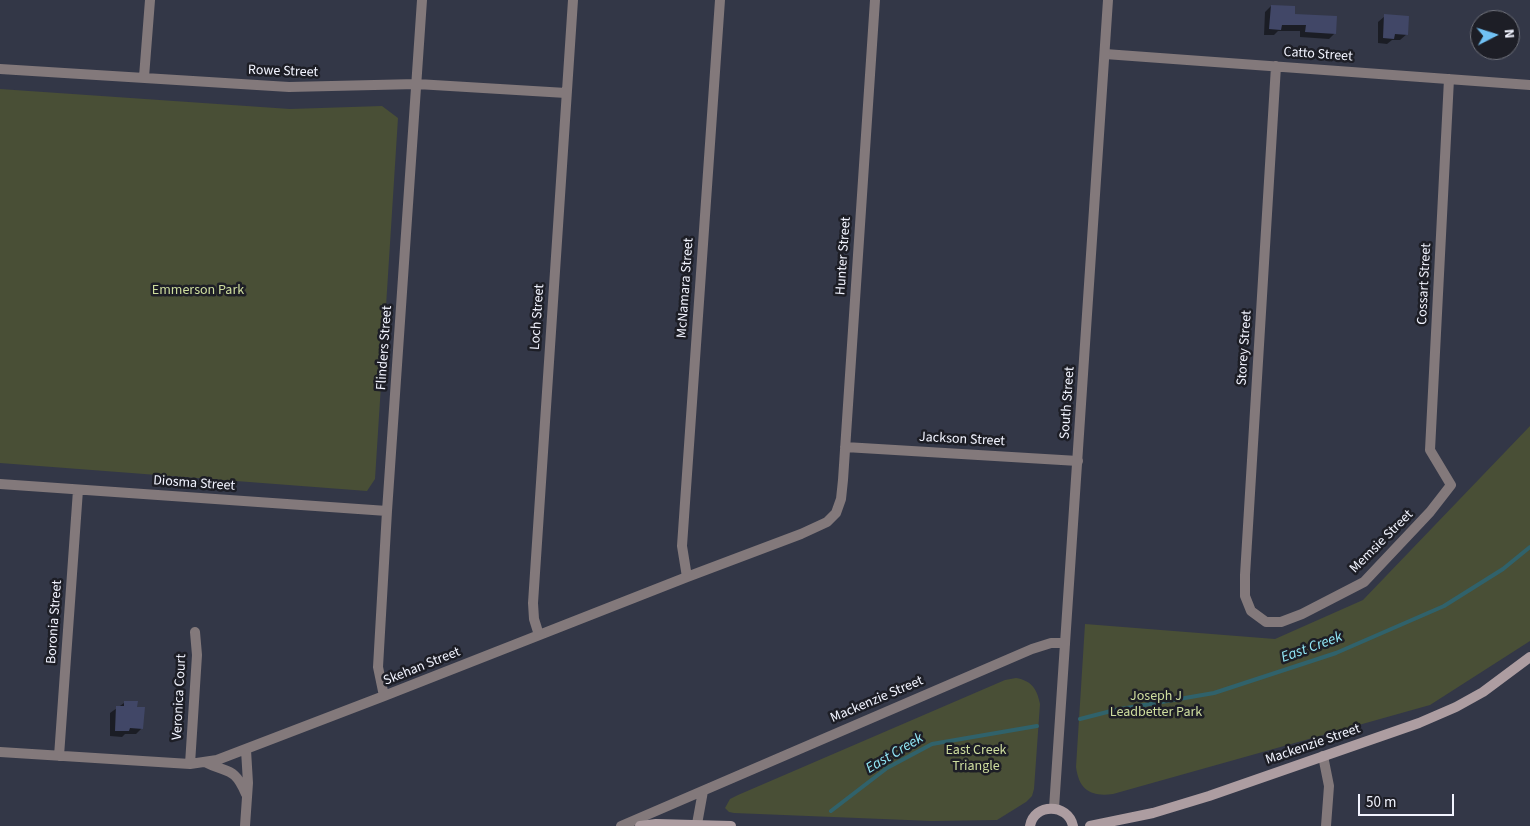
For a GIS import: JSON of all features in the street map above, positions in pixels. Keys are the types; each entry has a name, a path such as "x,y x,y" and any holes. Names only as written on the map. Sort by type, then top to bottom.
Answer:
{"main road":[{"name":"Mackenzie Street","path":"1090,826 1154,813 1210,796 1419,723 1456,707 1483,692 1530,657"},
{"path":"1030,826 1036,814 1044,809 1054,808 1068,815 1073,826"},
{"path":"640,826 656,824 731,826"}],"street":[{"path":"144,77 150,0"},
{"name":"Flinders Street","path":"384,696 378,667 422,0"},
{"name":"Loch Street","path":"539,635 534,619 533,603 572,0"},
{"name":"McNamara Street","path":"688,577 682,546 720,0"},
{"name":"Hunter Street","path":"836,513 841,498 845,448 875,0"},
{"name":"South Street","path":"1054,808 1108,0"},
{"name":"Catto Street","path":"1105,54 1530,85"},
{"name":"Storey Street","path":"1266,622 1251,612 1245,596 1245,575 1276,66"},
{"name":"Rowe Street","path":"0,69 289,87 417,84 566,94"},
{"name":"Cossart Street","path":"1449,79 1430,450 1451,485"},
{"name":"Jackson Street","path":"845,448 1078,461"},
{"name":"Diosma Street","path":"0,484 387,510"},
{"name":"Memsie Street","path":"1266,622 1281,622 1302,614 1364,582 1430,512 1451,485"},
{"name":"Boronia Street","path":"59,756 78,490"},
{"name":"Skehan Street","path":"0,752 190,764 217,760 801,534 826,522 836,513"},
{"name":"Veronica Court","path":"190,764 197,655 195,632"},
{"name":"Mackenzie Street","path":"621,826 1032,649 1051,643 1065,643"},
{"path":"245,826 247,798 246,750"},
{"path":"1323,756 1329,786 1326,826"},
{"path":"204,762 234,773 240,781 247,798"},
{"path":"697,824 703,791"}],"green space":[{"name":"Emmerson Park","path":"0,89 290,109 382,106 398,118 375,479 367,491 0,463"},
{"name":"Joseph J Leadbetter Park","path":"1530,426 1530,641 1430,705 1113,794 1092,793 1083,786 1076,767 1085,624 1275,639 1363,600"},
{"name":"East Creek Triangle","path":"1022,679 1033,686 1040,704 1034,789 1032,796 1026,802 997,820 932,821 734,813 729,812 725,808 730,799 738,795 1005,680"}],"building":[{"path":"1271,5 1295,6 1295,14 1337,16 1336,34 1305,32 1306,25 1282,25 1281,30 1269,29"},
{"path":"1384,14 1409,16 1408,35 1395,34 1394,39 1383,38"},
{"path":"124,701 138,701 137,707 145,707 143,729 130,728 129,731 115,731 116,706 124,706"}],"waterway":[{"name":"East Creek","path":"1080,719 1115,710 1214,693 1336,653 1444,606 1503,569 1530,547"},
{"name":"East Creek","path":"831,811 887,768 932,744 1037,726"}]}
